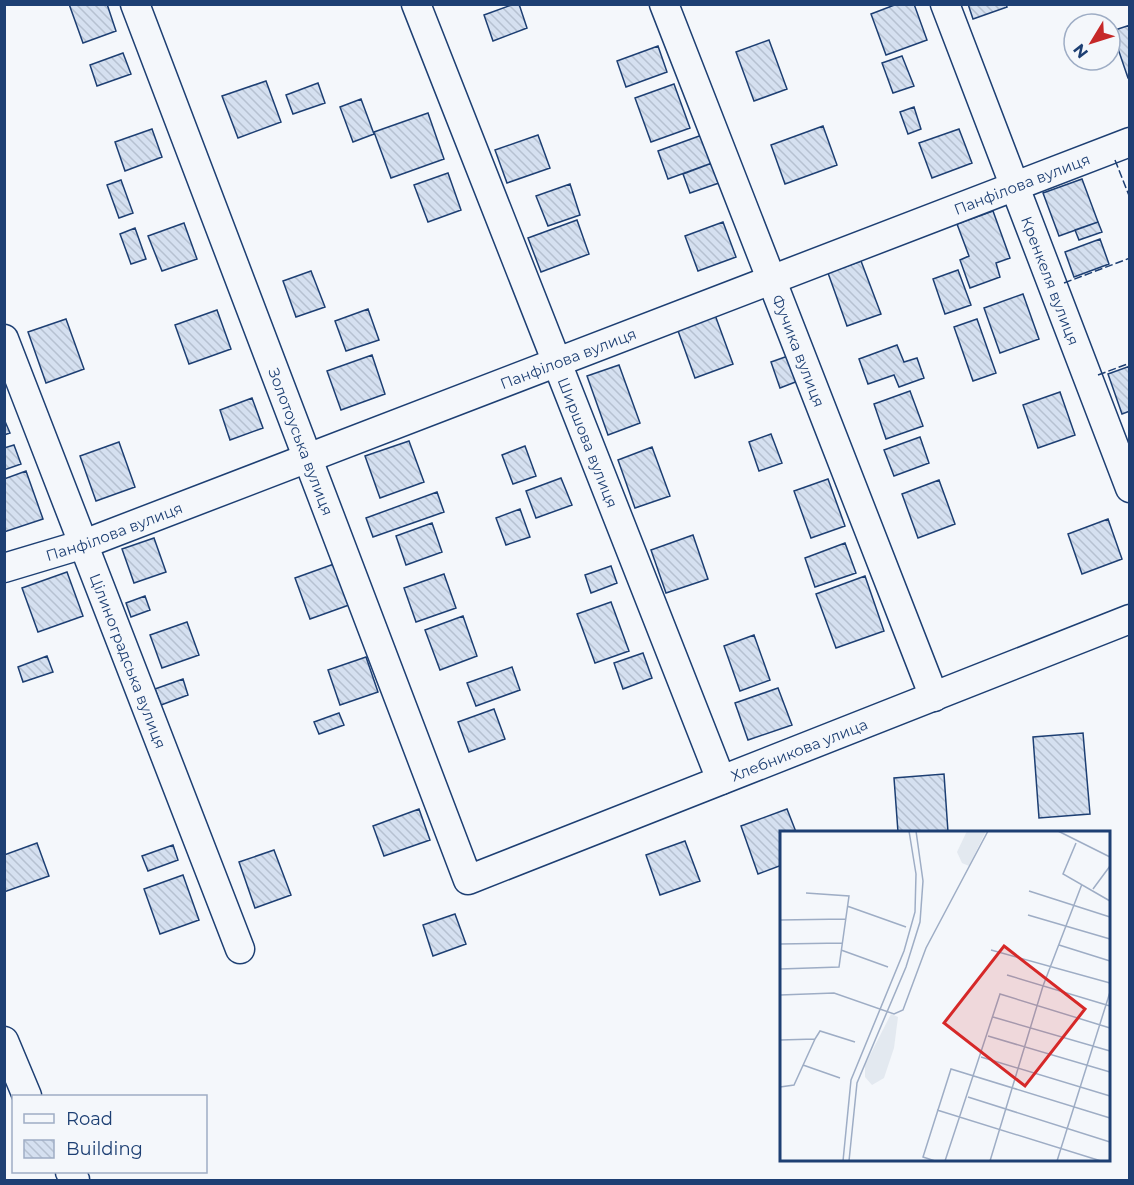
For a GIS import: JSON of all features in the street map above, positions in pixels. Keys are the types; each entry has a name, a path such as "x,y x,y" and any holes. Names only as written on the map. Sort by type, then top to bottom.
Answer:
{"street":[{"name":"Золотоуська вулиця","path":"135,4 468,880"},
{"name":"Ширшова вулиця","path":"416,4 721,780"},
{"name":"Фучика вулиця","path":"664,4 934,697"},
{"name":"Кренкеля вулиця","path":"945,4 1130,488"},
{"name":"Панфілова вулиця","path":"4,568 84,544 1130,142"},
{"name":"Цілиноградська вулиця","path":"4,339 240,949"},
{"name":"Хлебникова улица","path":"468,880 1130,619"},
{"path":"4,1041 27,1095"}],"building":[{"path":"69,4 107,4 116,31 83,43"},
{"path":"519,4 527,28 493,41 484,15"},
{"path":"897,4 914,4 927,40 886,55 871,14"},
{"path":"968,4 1006,4 1007,7 973,19"},
{"path":"1130,25 1130,78 1128,78 1122,60 1122,28"},
{"path":"769,40 787,89 754,101 736,52"},
{"path":"658,46 667,72 626,87 617,61"},
{"path":"123,53 131,74 97,86 90,65"},
{"path":"902,56 914,86 893,93 882,63"},
{"path":"266,81 281,122 238,138 222,96"},
{"path":"318,83 325,103 293,114 286,95"},
{"path":"674,84 690,128 651,142 635,98"},
{"path":"361,99 374,134 353,142 340,107"},
{"path":"914,107 921,129 908,134 900,112"},
{"path":"428,113 444,159 391,178 374,132"},
{"path":"823,126 837,165 785,184 771,145"},
{"path":"152,129 162,157 125,171 115,142"},
{"path":"959,129 972,163 932,178 919,143"},
{"path":"538,135 550,168 507,183 495,150"},
{"path":"702,135 712,163 668,179 658,151"},
{"path":"712,163 719,183 690,193 683,174"},
{"path":"448,173 461,210 428,222 414,185"},
{"path":"1082,179 1098,222 1059,236 1043,193"},
{"path":"121,180 133,213 119,218 107,185"},
{"path":"570,184 580,215 548,226 536,196"},
{"path":"993,211 1010,258 996,263 1000,277 970,288 960,260 969,256 957,224"},
{"path":"577,220 589,254 541,272 528,238"},
{"path":"723,222 736,257 698,271 685,236"},
{"path":"1098,222 1102,232 1079,240 1075,230"},
{"path":"184,223 197,259 162,271 148,236"},
{"path":"135,228 146,259 131,264 120,234"},
{"path":"1100,239 1109,264 1074,277 1065,252"},
{"path":"861,261 881,314 847,326 828,273"},
{"path":"958,270 971,305 945,314 933,279"},
{"path":"311,271 325,307 296,317 283,281"},
{"path":"1023,294 1039,339 1000,353 984,308"},
{"path":"368,309 379,340 346,351 335,321"},
{"path":"217,310 231,349 189,364 175,325"},
{"path":"715,315 733,364 695,378 677,328"},
{"path":"66,319 84,369 46,383 28,332"},
{"path":"977,319 996,373 973,381 954,327"},
{"path":"897,345 904,362 917,358 924,378 899,387 894,375 868,384 859,359"},
{"path":"372,355 385,394 341,410 327,371"},
{"path":"788,356 798,381 780,388 771,362"},
{"path":"619,365 640,423 608,435 587,376"},
{"path":"1130,366 1130,411 1122,414 1108,374"},
{"path":"910,391 923,426 886,439 874,404"},
{"path":"1060,392 1075,435 1038,448 1023,405"},
{"path":"252,398 263,428 230,440 220,410"},
{"path":"4,419 10,433 4,435"},
{"path":"771,434 782,463 759,471 749,442"},
{"path":"920,437 929,463 894,476 884,450"},
{"path":"409,441 424,482 380,498 365,456"},
{"path":"119,442 135,487 96,501 80,456"},
{"path":"14,445 21,464 4,470 4,448"},
{"path":"525,446 536,476 513,484 502,455"},
{"path":"652,447 670,496 635,508 618,460"},
{"path":"26,471 43,519 4,532 4,479"},
{"path":"561,478 572,505 536,518 526,491"},
{"path":"828,479 845,526 811,538 794,491"},
{"path":"939,480 955,524 918,538 902,494"},
{"path":"437,492 444,512 373,537 366,518"},
{"path":"520,509 530,537 506,545 496,518"},
{"path":"1108,519 1122,559 1082,574 1068,534"},
{"path":"432,523 442,552 406,565 396,536"},
{"path":"693,535 708,579 666,593 651,550"},
{"path":"154,538 166,572 134,583 122,549"},
{"path":"845,543 856,573 815,587 805,558"},
{"path":"334,564 349,605 310,619 295,578"},
{"path":"611,566 617,583 591,593 585,575"},
{"path":"67,572 83,616 38,632 22,588"},
{"path":"444,574 456,608 416,622 404,588"},
{"path":"865,576 884,631 836,648 816,594"},
{"path":"145,596 150,610 131,617 126,603"},
{"path":"611,602 629,651 595,663 577,614"},
{"path":"463,616 477,656 440,670 425,630"},
{"path":"187,622 199,655 162,668 150,635"},
{"path":"754,635 770,680 740,691 724,646"},
{"path":"643,653 652,678 623,689 614,663"},
{"path":"47,656 53,672 23,682 18,667"},
{"path":"366,657 378,692 340,705 328,670"},
{"path":"512,667 520,690 476,706 467,683"},
{"path":"183,679 188,695 161,705 155,689"},
{"path":"778,688 792,725 748,740 735,703"},
{"path":"494,709 505,739 469,752 458,722"},
{"path":"339,713 344,725 319,734 314,722"},
{"path":"1083,733 1090,814 1039,818 1033,737"},
{"path":"944,774 948,831 898,831 894,778"},
{"path":"419,809 430,840 384,856 373,826"},
{"path":"787,809 796,831 780,831 780,866 758,874 741,826"},
{"path":"685,841 700,881 660,895 646,855"},
{"path":"37,843 49,876 4,892 4,855"},
{"path":"173,845 178,860 148,871 142,856"},
{"path":"274,850 291,895 255,908 239,862"},
{"path":"183,875 199,920 160,934 144,889"},
{"path":"455,914 466,944 433,956 423,925"}],"fence":[{"path":"1115,160 1130,198"},
{"path":"1064,283 1130,258"},
{"path":"1098,375 1130,363"}]}
